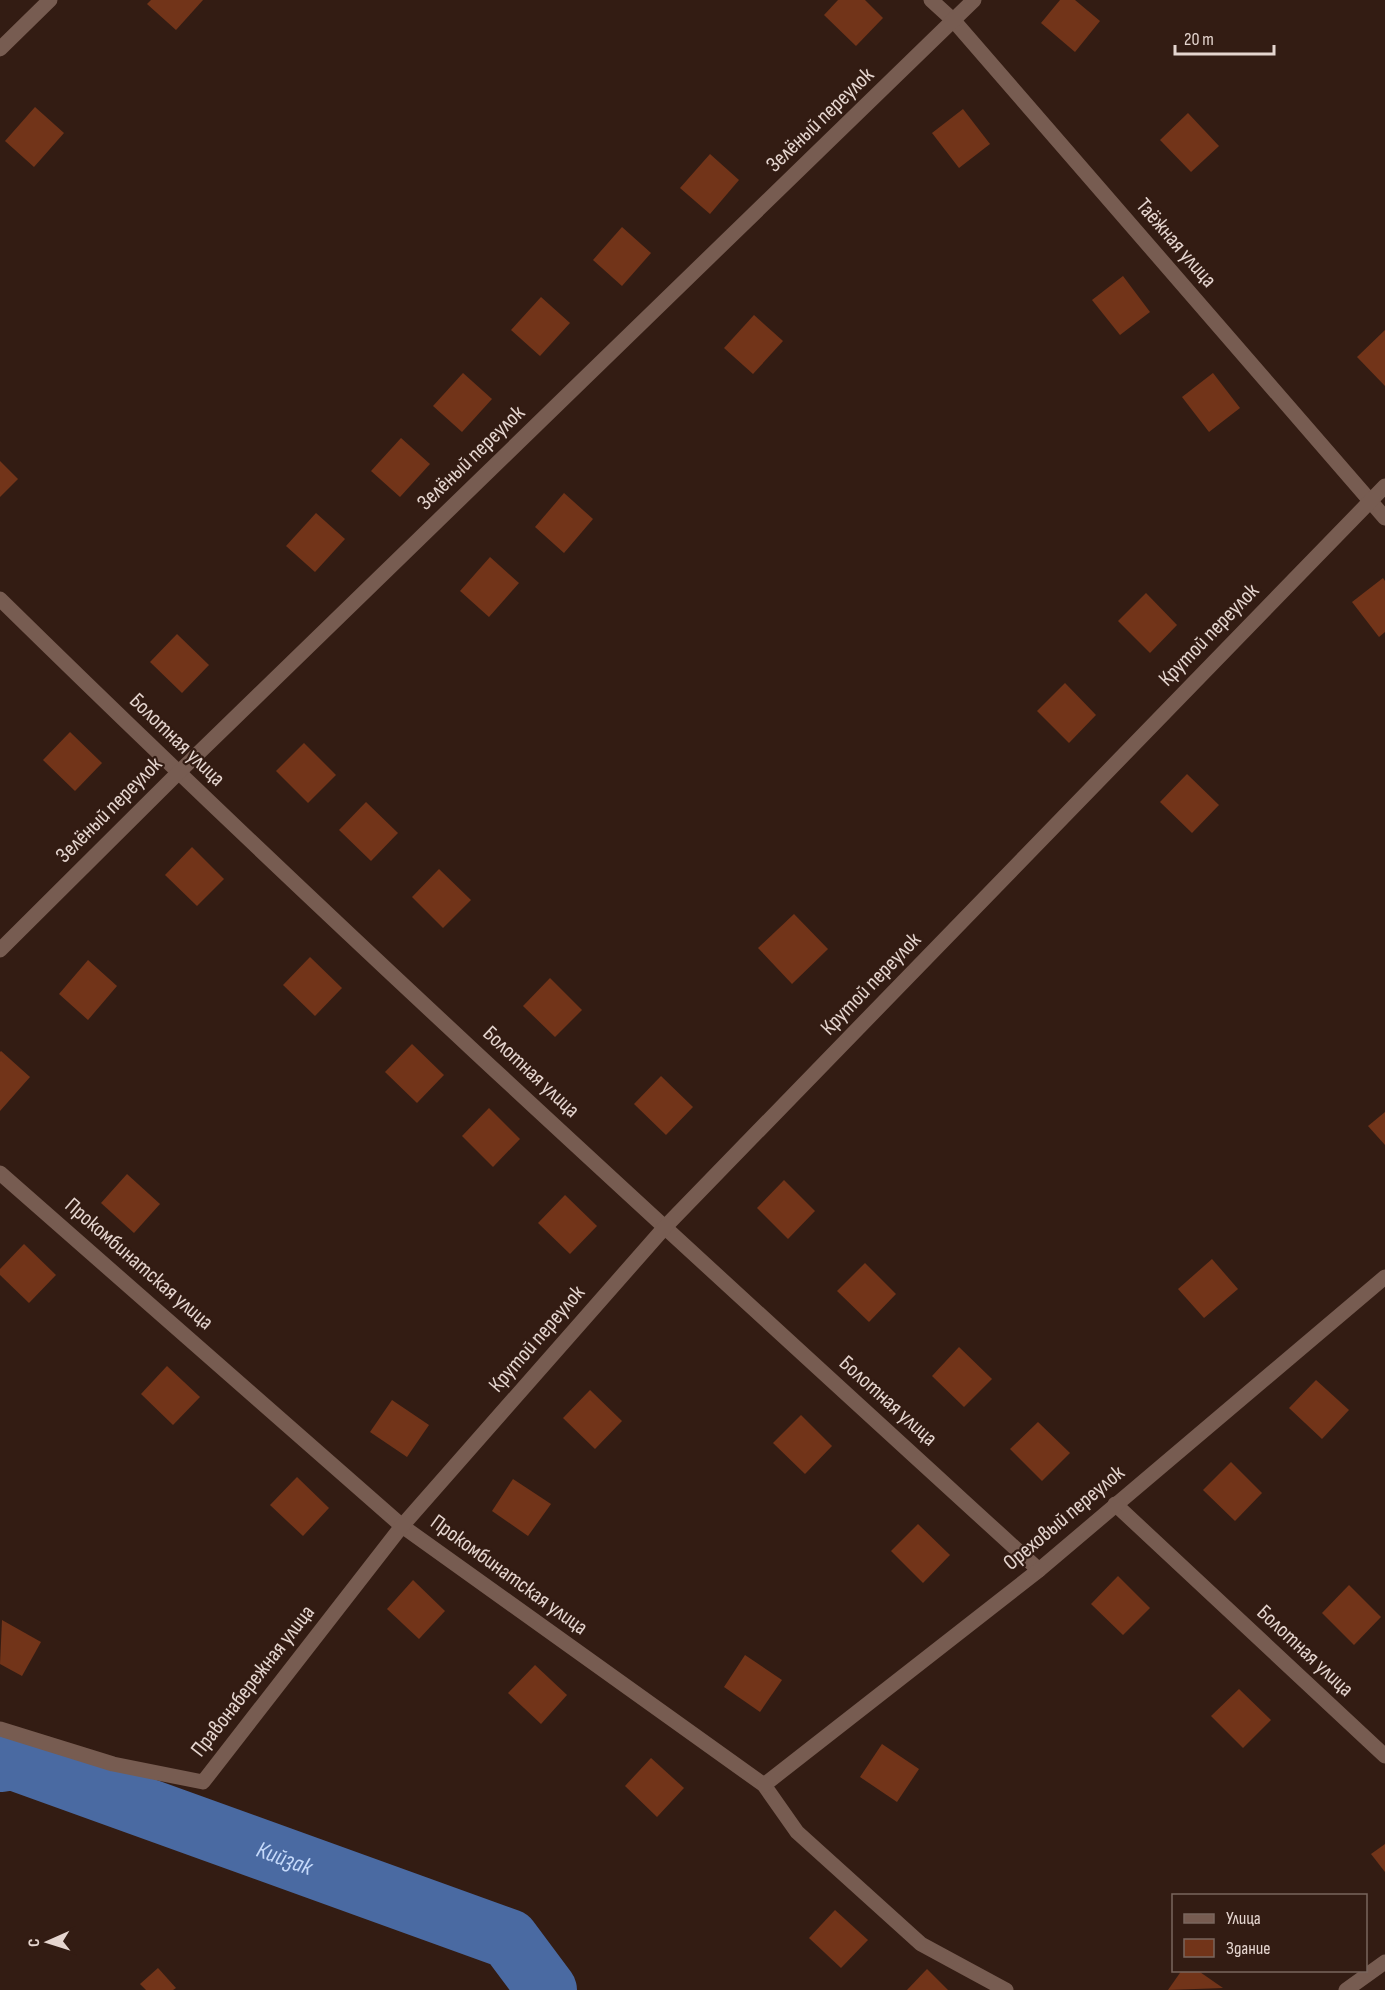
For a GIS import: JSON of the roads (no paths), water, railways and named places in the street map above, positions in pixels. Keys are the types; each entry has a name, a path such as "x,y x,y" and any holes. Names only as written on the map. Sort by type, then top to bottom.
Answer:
{"street":[{"path":"0,49 50,0"},
{"name":"Таёжная улица","path":"931,0 954,21 1385,518"},
{"name":"Зелёный переулок","path":"0,950 178,773 974,0"},
{"name":"Крутой переулок","path":"402,1526 665,1227 1385,486"},
{"name":"Болотная улица","path":"0,599 178,773 665,1227 1039,1570"},
{"name":"Прокомбинатская улица","path":"0,1173 402,1526 764,1785 796,1832 921,1944 1006,1990"},
{"name":"Ореховый переулок","path":"764,1785 1039,1570 1385,1277"},
{"name":"Болотная улица","path":"1115,1504 1385,1756"},
{"name":"Правонабережная улица","path":"0,1729 113,1764 203,1782 402,1526"},
{"path":"1346,1990 1385,1962"}],"waterway":[{"name":"Кийзак","path":"0,1762 13,1760 509,1939 547,1990"}]}
